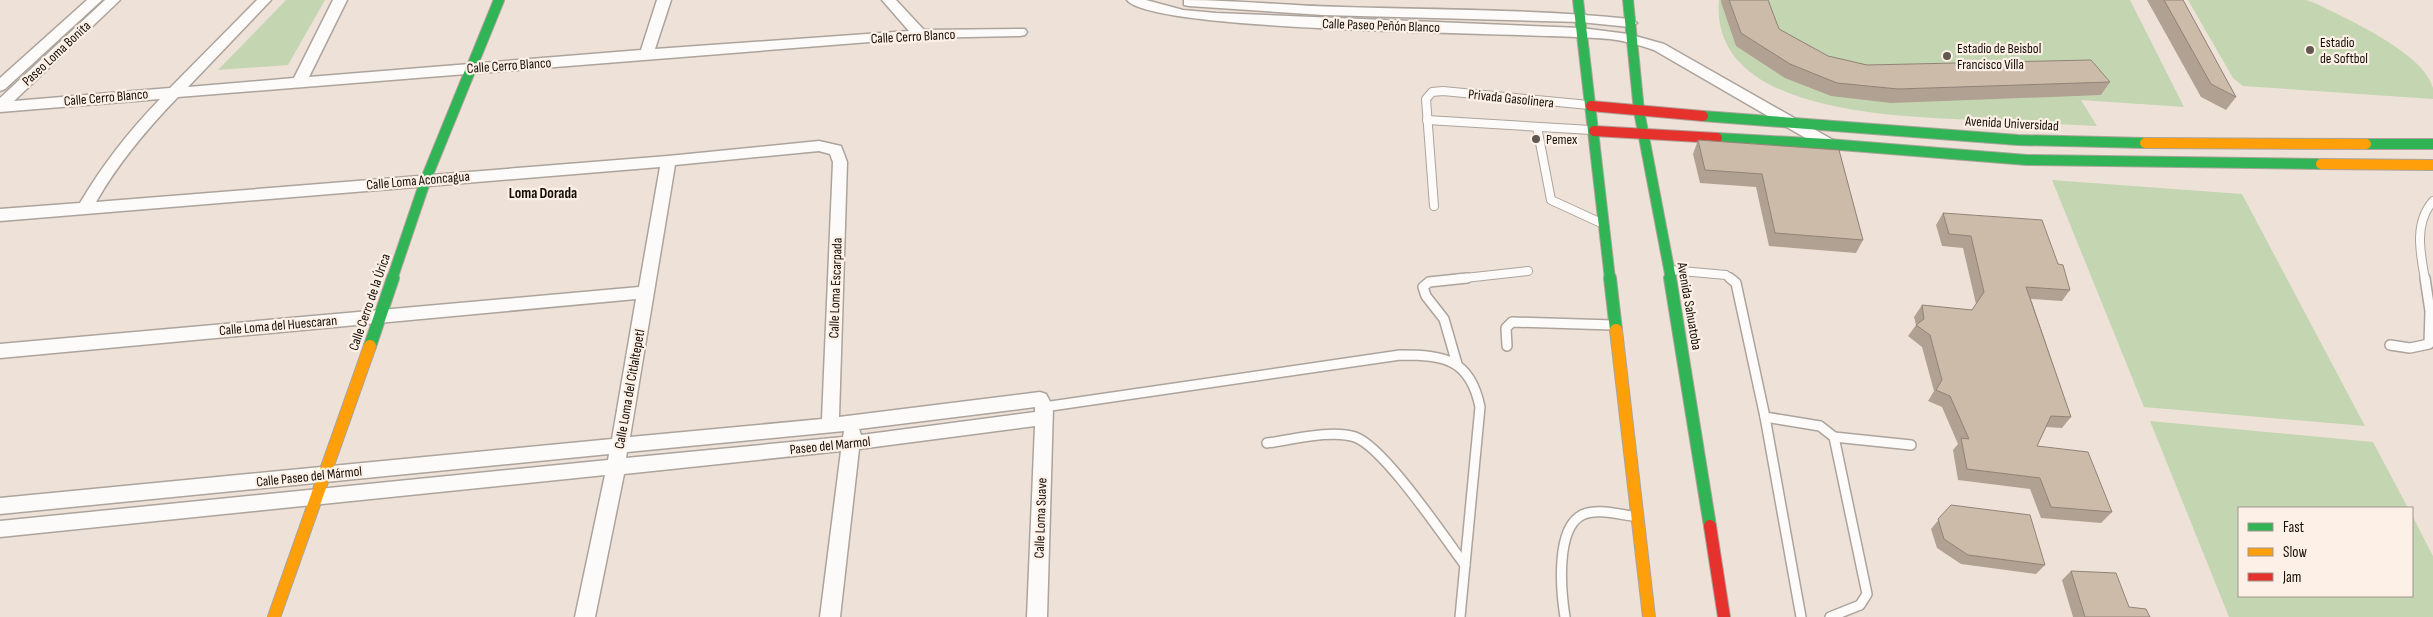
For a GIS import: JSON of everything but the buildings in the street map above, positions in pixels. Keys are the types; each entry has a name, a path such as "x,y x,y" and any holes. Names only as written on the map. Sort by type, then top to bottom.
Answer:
{"street":[{"name":"Paseo Loma Bonita","path":"0,86 95,0"},
{"name":"Paseo Loma Bonita","path":"0,106 113,0"},
{"path":"85,208 119,153 174,91 264,0"},
{"path":"300,81 340,0"},
{"name":"Calle Cerro de la Úrica","path":"274,617 326,475 426,179 499,0"},
{"path":"648,54 664,0"},
{"path":"889,0 920,34"},
{"name":"Calle Paseo Peñón Blanco","path":"1134,0 1152,8 1178,14 1440,13 1580,18"},
{"path":"1578,0 1649,617"},
{"name":"Avenida Sahuatoba","path":"1628,0 1639,111 1669,270 1724,617"},
{"path":"1178,14 1188,1"},
{"name":"Calle Paseo Peñón Blanco","path":"1188,1 1323,12"},
{"name":"Calle Paseo Peñón Blanco","path":"1440,13 1582,33 1630,30 1828,144"},
{"path":"1580,18 1630,30"},
{"name":"Calle Cerro Blanco","path":"0,106 300,81 920,34 1020,32"},
{"name":"Avenida Universidad","path":"1591,106 2018,140 2183,144 2433,144"},
{"path":"1594,130 1828,144 2026,160 2433,165"},
{"path":"2018,140 2026,160"},
{"name":"Calle Loma Aconcagua","path":"0,215 426,179 668,161 819,146 836,150"},
{"name":"Calle Loma Escarpada","path":"830,426 840,162 836,150"},
{"name":"Calle Loma del Citlaltepetl","path":"585,617 616,467 668,161"},
{"name":"Calle Loma del Huescaran","path":"0,351 646,292"},
{"name":"Paseo del Marmol","path":"619,445 853,423 1042,408"},
{"name":"Paseo del Marmol","path":"616,467 852,444 1042,408"},
{"name":"Calle Loma Suave","path":"1037,617 1042,408"},
{"path":"830,617 853,423"},
{"name":"Calle Paseo del Mármol","path":"0,506 619,445"},
{"name":"Calle Paseo del Mármol","path":"0,529 616,467"}],"lane":[{"name":"Privada Gasolinera","path":"1427,120 1426,99 1432,92 1443,91 1591,106"},
{"path":"1434,206 1427,120 1594,130"},
{"path":"1537,127 1547,188 1551,200 1604,224"},
{"path":"2390,345 2410,348 2429,344 2430,305 2422,263 2421,235 2422,216 2427,206 2433,201"},
{"path":"1669,270 1726,275 1734,280 1765,417 1801,617"},
{"path":"1457,364 1452,340 1443,316 1424,294 1423,286 1429,282 1528,271"},
{"path":"1507,346 1506,328 1512,322 1521,320 1616,325"},
{"path":"1042,408 1400,355 1428,354 1444,357 1470,374 1478,388 1480,407 1460,617"},
{"path":"1765,417 1820,426 1834,437 1911,445"},
{"path":"1267,443 1344,435 1364,441 1383,459 1465,565"},
{"path":"1830,617 1854,608 1864,600 1866,594 1834,437"},
{"path":"1565,617 1562,566 1568,529 1572,520 1590,513 1638,517"}],"green space":[{"path":"286,0 325,0 288,65 218,70"},
{"name":"Estadio de Beisbol Francisco Villa","path":"1719,0 2130,0 2184,107 2081,100 2097,126 1899,116 1813,101 1775,87 1744,66 1724,38"},
{"path":"2188,0 2306,0 2317,4 2383,38 2415,62 2427,75 2433,88 2433,99 2243,86 2233,78"},
{"path":"2052,180 2242,194 2365,426 2144,407"},
{"path":"2150,421 2373,442 2407,507 2238,507 2238,597 2413,597 2413,517 2433,556 2433,617 2229,617"}],"traffic: fast":[{"path":"370,346 426,179 499,0"},
{"path":"1578,0 1616,330"},
{"path":"1628,0 1639,111 1673,292 1710,526"},
{"path":"1703,116 2018,140 2145,143"},
{"path":"1717,138 1828,144 2027,160 2321,164"},
{"path":"2366,144 2433,144"}],"traffic: slow":[{"path":"2145,143 2366,144"},
{"path":"2321,164 2433,165"},
{"path":"1616,330 1649,617"},
{"path":"274,617 326,475 370,346"}],"traffic: jam":[{"path":"1591,106 1703,116"},
{"path":"1594,131 1717,138"},
{"path":"1710,526 1724,617"}],"place":[{"name":"Estadio de Softbol","path":"2310,50"},
{"name":"Estadio de Beisbol Francisco Villa","path":"1947,56"},
{"name":"Pemex","path":"1536,139"}],"district":[{"name":"Loma Dorada","path":"543,193"}]}
